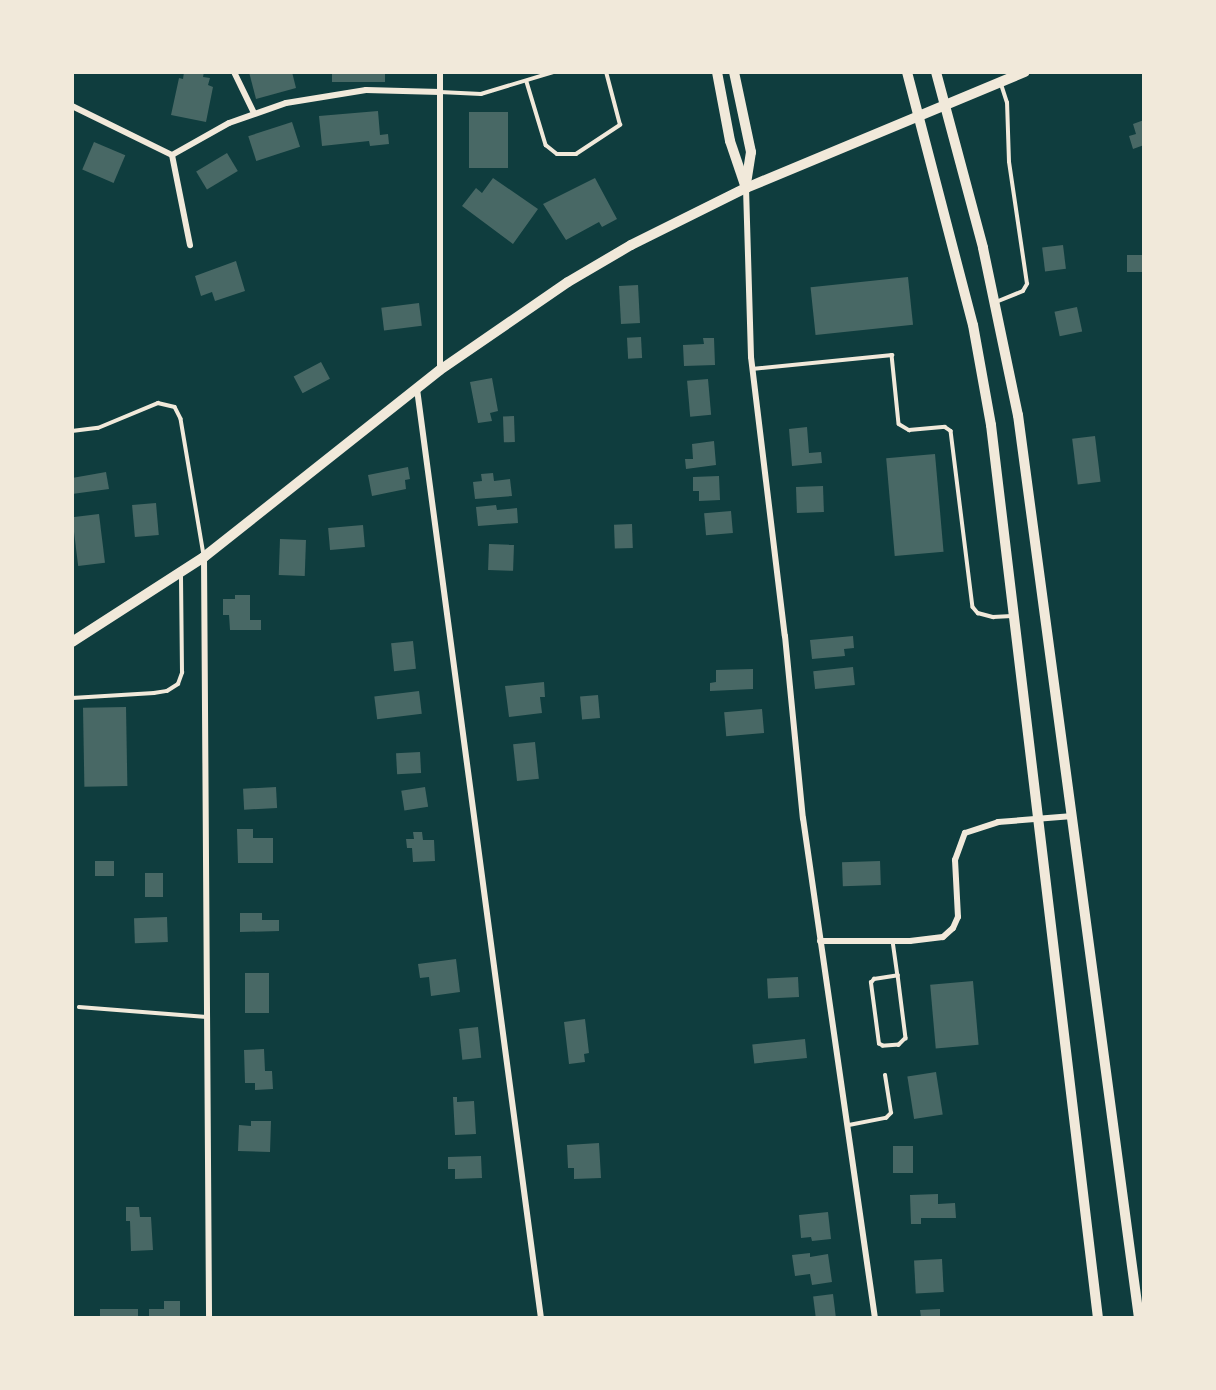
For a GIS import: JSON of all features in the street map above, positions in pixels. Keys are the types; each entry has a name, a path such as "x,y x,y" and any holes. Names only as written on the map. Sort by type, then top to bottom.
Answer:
{"main road":[{"path":"717,72 730,141 746,188"},
{"path":"734,72 751,152 746,188"},
{"path":"907,72 973,326 991,425 1015,616 1036,820 1098,1318"},
{"path":"936,72 995,302 1018,415 1139,1318"},
{"path":"72,642 204,557 440,370 568,282 631,244 746,188 1025,72"}],"street":[{"path":"234,72 254,113"},
{"path":"440,72 440,370"},
{"path":"172,155 198,138 254,113 326,94 366,90 440,92"},
{"path":"72,106 172,155"},
{"path":"172,155 190,245"},
{"path":"746,188 752,369 820,941 849,1125 875,1318"},
{"path":"416,389 541,1318"},
{"path":"204,557 209,1318"},
{"path":"820,941 893,941 943,937 953,928 959,903 955,860 965,833 998,822 1073,816"}],"lane":[{"path":"440,92 481,94 554,72"},
{"path":"527,82 546,145 557,154 576,155 620,124 606,72"},
{"path":"995,302 1023,291 1027,284 1009,162 1006,98 1000,82"},
{"path":"752,369 892,355 899,424 909,430 945,427 951,430 973,607 978,613 993,617 1015,616"},
{"path":"72,431 98,428 158,402 175,407 181,419 204,557"},
{"path":"72,698 154,693 167,691 178,684 182,673 181,572"},
{"path":"893,941 898,975 906,1038 899,1045 883,1046 879,1044 871,983 874,979 898,975"},
{"path":"79,1007 207,1017"},
{"path":"849,1125 886,1118 891,1113 885,1075"}],"building":[{"path":"184,72 204,72 203,77 210,78 208,85 213,87 206,122 171,115 179,78 183,79"},
{"path":"249,72 292,72 296,88 256,99"},
{"path":"332,72 385,72 385,82 332,82"},
{"path":"378,111 380,135 388,134 389,144 370,146 369,141 322,146 319,116"},
{"path":"469,112 508,112 508,168 469,168"},
{"path":"1144,120 1144,145 1133,149 1129,136 1136,134 1133,124"},
{"path":"292,122 300,147 256,161 248,136"},
{"path":"94,142 125,155 114,183 82,170"},
{"path":"227,153 238,171 207,190 196,172"},
{"path":"493,178 538,209 513,244 462,206 476,188 482,193"},
{"path":"595,178 617,219 602,227 599,222 566,240 543,204"},
{"path":"1063,245 1066,269 1045,271 1042,248"},
{"path":"1127,255 1144,255 1144,272 1127,272"},
{"path":"236,261 245,291 215,301 212,292 201,296 195,276"},
{"path":"908,277 913,325 816,335 811,287"},
{"path":"638,285 640,323 621,324 619,286"},
{"path":"419,303 422,326 384,330 381,308"},
{"path":"1077,307 1082,331 1060,336 1055,312"},
{"path":"641,337 642,358 628,359 627,338"},
{"path":"703,338 714,338 715,365 684,366 683,345 704,344"},
{"path":"321,362 330,379 303,393 294,377"},
{"path":"492,378 498,411 490,413 492,421 478,423 470,382"},
{"path":"708,379 711,415 690,417 687,381"},
{"path":"503,416 514,416 515,442 504,442"},
{"path":"807,427 809,453 821,452 822,463 792,466 789,429"},
{"path":"1095,436 1101,482 1078,484 1072,439"},
{"path":"714,441 716,465 686,469 685,459 693,459 692,444"},
{"path":"935,454 944,552 895,556 886,458"},
{"path":"408,467 410,479 405,480 406,489 372,496 368,475"},
{"path":"106,472 109,489 72,494 72,478"},
{"path":"493,473 494,481 510,479 512,496 475,499 473,482 482,481 481,474"},
{"path":"719,476 720,500 699,501 699,491 693,491 693,477"},
{"path":"823,486 824,512 797,513 796,487"},
{"path":"156,503 159,535 135,537 132,505"},
{"path":"496,505 497,510 517,508 518,523 478,526 476,507"},
{"path":"731,511 733,533 706,535 704,513"},
{"path":"99,514 105,563 78,566 72,517"},
{"path":"632,524 633,548 615,549 614,525"},
{"path":"363,525 365,547 330,550 328,528"},
{"path":"280,539 306,540 305,576 279,575"},
{"path":"489,544 514,545 513,571 488,570"},
{"path":"235,595 250,595 250,620 261,620 261,630 230,630 229,615 223,615 223,599 235,599"},
{"path":"853,636 854,648 844,649 845,656 812,659 810,640"},
{"path":"413,641 416,669 394,671 391,643"},
{"path":"853,667 855,685 815,689 813,671"},
{"path":"753,669 753,689 710,691 710,683 716,682 716,670"},
{"path":"544,682 545,697 540,697 542,713 509,717 505,686"},
{"path":"419,691 422,714 377,719 374,696"},
{"path":"598,695 600,718 582,719 580,697"},
{"path":"126,707 127,786 84,787 83,708"},
{"path":"762,709 764,733 726,736 724,712"},
{"path":"535,742 539,779 517,781 513,744"},
{"path":"420,752 421,773 397,774 396,753"},
{"path":"276,787 277,808 244,810 243,789"},
{"path":"425,787 428,807 404,811 401,791"},
{"path":"237,829 253,829 253,838 273,838 273,863 238,863"},
{"path":"413,832 422,832 423,840 434,840 435,861 413,862 412,848 407,848 406,839 414,839"},
{"path":"95,861 114,861 114,876 95,876"},
{"path":"880,861 881,885 843,886 842,862"},
{"path":"145,873 163,873 163,897 145,897"},
{"path":"240,913 262,913 262,920 279,920 279,931 240,932"},
{"path":"167,917 168,942 135,943 134,918"},
{"path":"456,959 460,992 431,996 429,977 420,978 418,964"},
{"path":"245,973 269,973 269,1013 245,1013"},
{"path":"798,977 799,997 768,999 767,979"},
{"path":"973,981 979,1045 936,1049 930,985"},
{"path":"585,1019 589,1053 584,1054 585,1062 569,1064 564,1022"},
{"path":"478,1027 481,1058 462,1060 459,1029"},
{"path":"805,1039 807,1058 754,1063 752,1045"},
{"path":"264,1049 265,1071 272,1071 273,1089 255,1090 255,1083 245,1083 244,1050"},
{"path":"936,1072 943,1114 914,1119 907,1077"},
{"path":"453,1097 457,1097 457,1102 474,1101 476,1134 455,1135"},
{"path":"251,1121 271,1121 270,1152 238,1151 239,1125 251,1126"},
{"path":"599,1143 601,1178 574,1179 574,1168 568,1168 567,1145"},
{"path":"893,1146 913,1146 913,1173 893,1173"},
{"path":"481,1156 482,1178 455,1179 455,1169 448,1169 448,1157"},
{"path":"938,1194 938,1204 955,1203 956,1218 921,1218 921,1224 911,1224 910,1195"},
{"path":"126,1207 139,1207 140,1217 151,1217 153,1250 131,1251 130,1221 126,1221"},
{"path":"828,1212 831,1239 812,1241 811,1237 801,1238 799,1215"},
{"path":"810,1253 810,1257 828,1254 832,1282 812,1285 810,1274 795,1276 792,1255"},
{"path":"942,1259 944,1292 916,1293 914,1260"},
{"path":"833,1294 836,1318 816,1318 813,1296"},
{"path":"164,1301 180,1301 180,1318 149,1318 149,1309 164,1309"},
{"path":"100,1309 138,1309 138,1318 100,1318"},
{"path":"940,1309 940,1318 921,1318 920,1310"}]}
